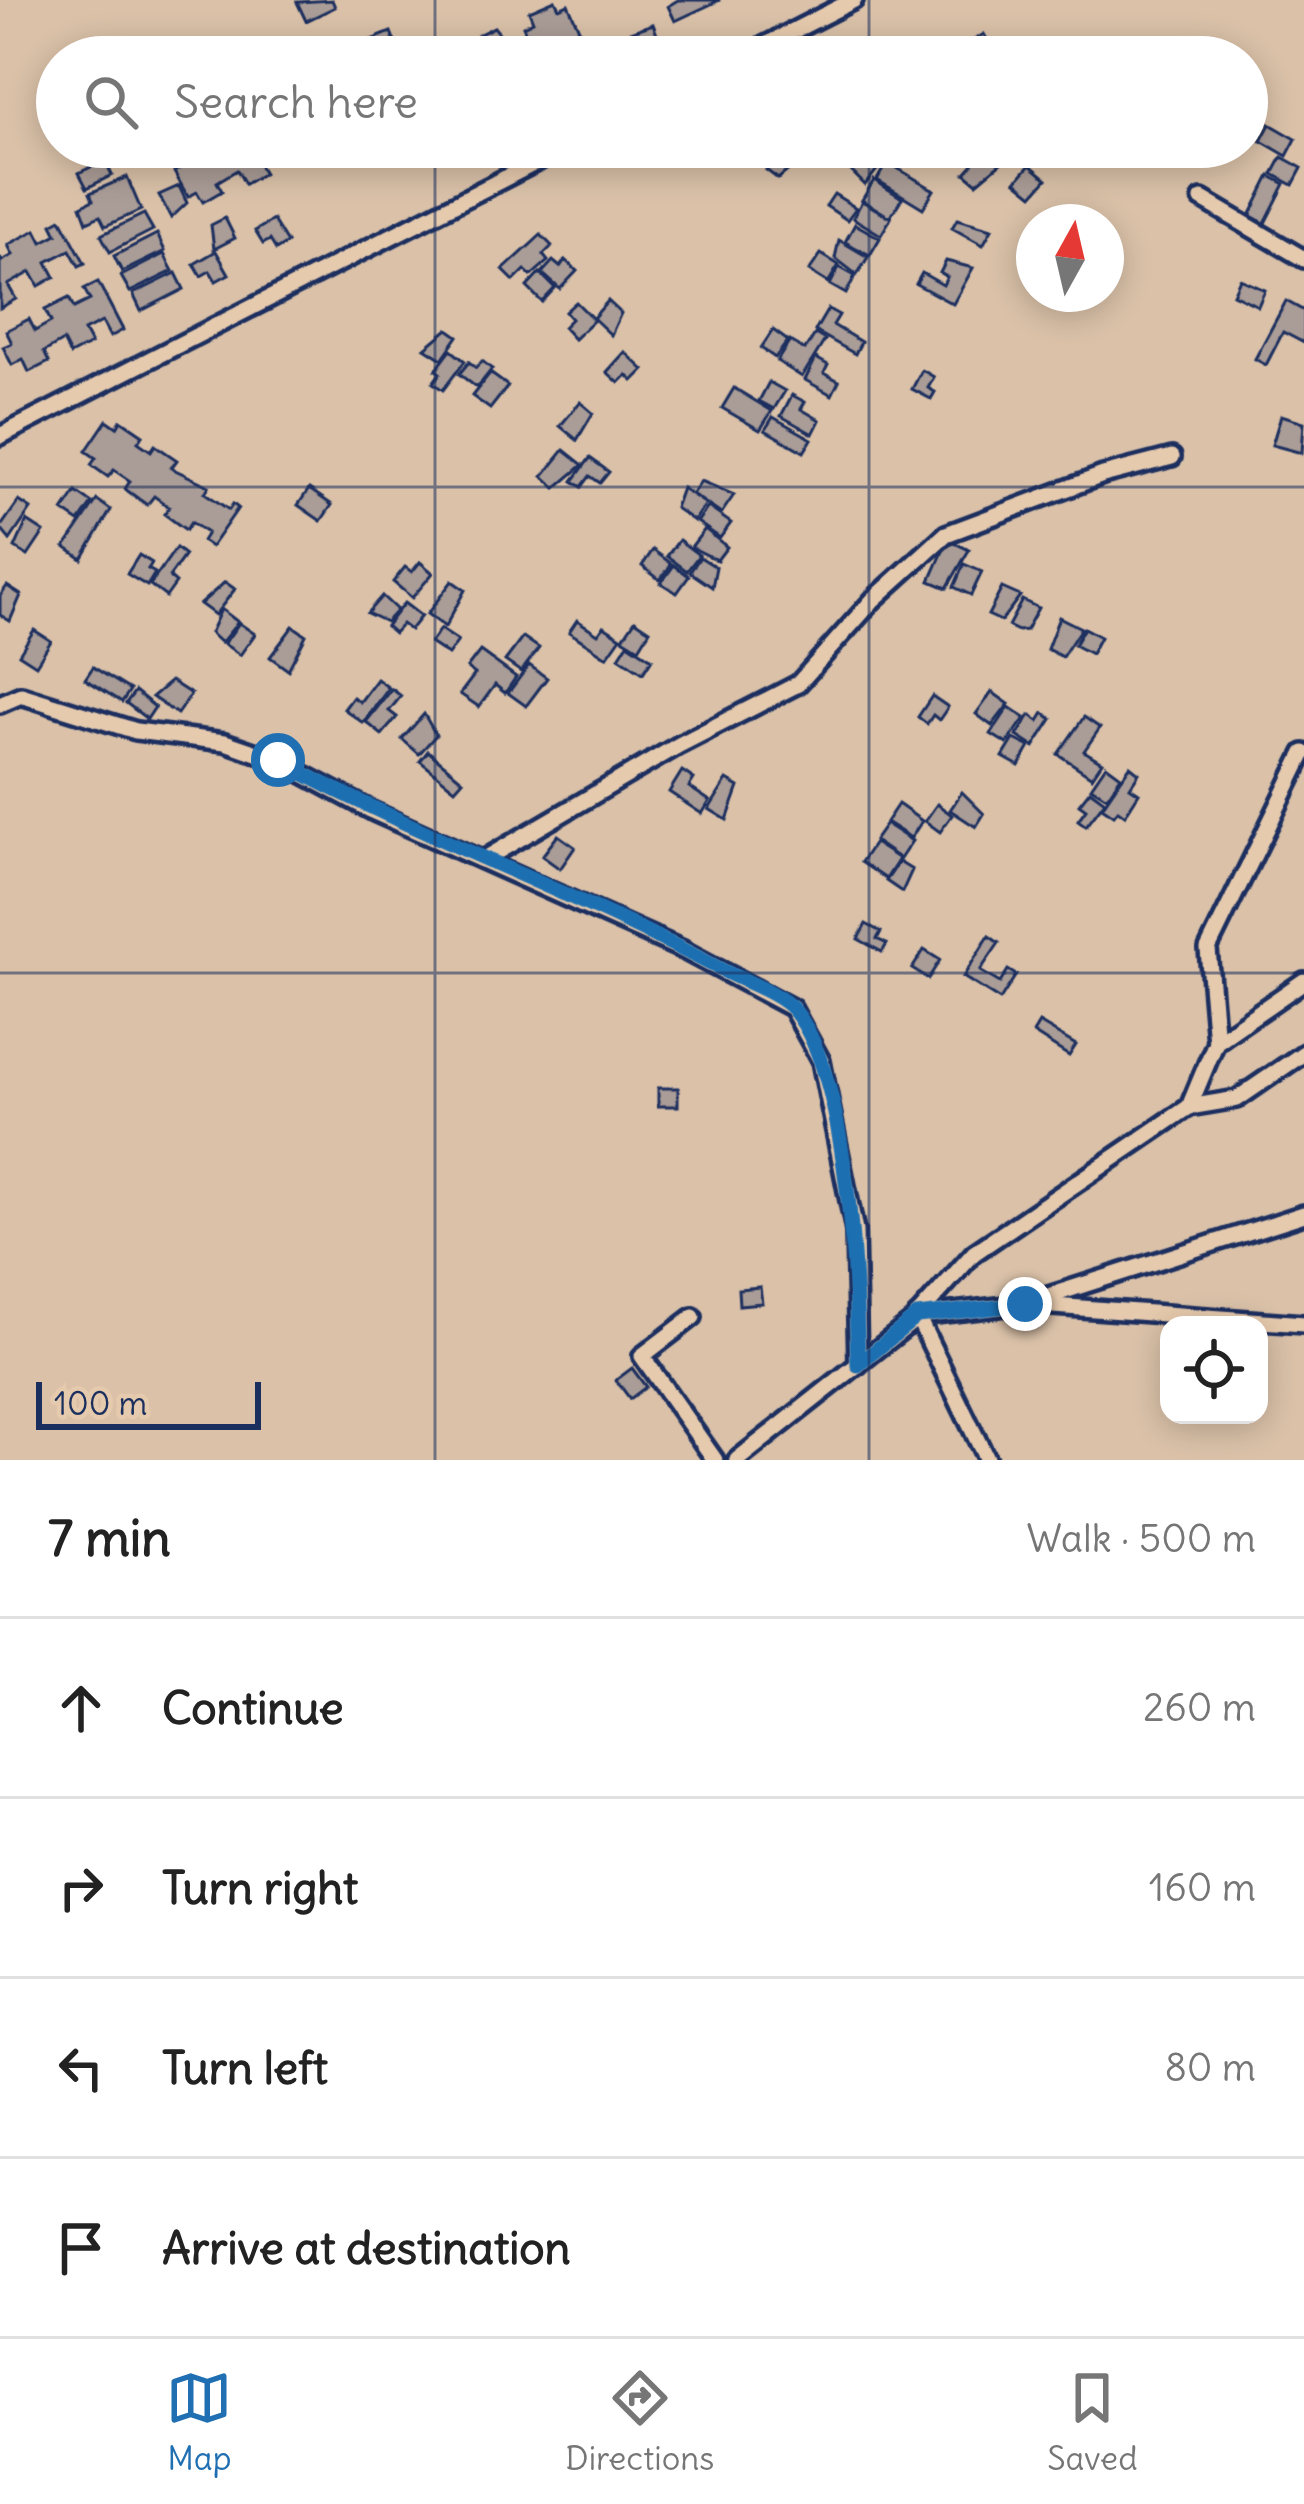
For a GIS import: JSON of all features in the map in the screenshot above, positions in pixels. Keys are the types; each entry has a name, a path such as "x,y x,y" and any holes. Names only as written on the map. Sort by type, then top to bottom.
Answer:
{"street":[{"path":"783,36 854,0"},
{"path":"0,436 525,168"},
{"path":"1202,199 1304,259"},
{"path":"483,860 679,745 798,684 872,600 946,534 1103,476 1172,457"},
{"path":"0,704 21,695 136,731 225,742 278,760 374,812 683,950 792,1008 821,1061 855,1231 858,1365"},
{"path":"1189,1107 1216,1042 1208,949 1304,753"},
{"path":"1216,1042 1304,981"},
{"path":"737,1460 917,1316 974,1253 1189,1107 1237,1099 1304,1052"},
{"path":"1025,1304 1304,1214"},
{"path":"917,1316 1025,1304 1304,1324"},
{"path":"917,1316 987,1460"},
{"path":"693,1318 642,1356 715,1460"}],"building":[{"path":"332,0 335,7 306,21 297,2"},
{"path":"555,0 559,8 568,4 579,29 567,36 527,36 523,26 533,21 529,11"},
{"path":"678,0 720,0 675,21 668,6"},
{"path":"653,24 658,36 632,36 630,32"},
{"path":"494,27 501,36 479,36"},
{"path":"1270,124 1296,139 1287,156 1268,145"},
{"path":"1282,157 1302,168 1293,185 1273,174"},
{"path":"109,168 112,175 87,188 79,173"},
{"path":"181,168 261,168 264,173 245,184 237,170 217,182 222,191 203,202 197,192 188,197 174,172"},
{"path":"767,168 791,168 778,179"},
{"path":"848,168 878,168 865,185"},
{"path":"884,168 897,168 934,190 923,208 877,180"},
{"path":"969,168 995,168 977,183 965,173"},
{"path":"1027,168 1047,179 1033,195 1016,181"},
{"path":"1270,176 1285,184 1265,223 1250,216"},
{"path":"127,177 141,210 105,226 100,216 87,222 81,206 93,200 90,193"},
{"path":"874,180 902,198 890,217 862,200"},
{"path":"179,186 187,203 171,218 159,195"},
{"path":"834,194 856,208 847,220 826,206"},
{"path":"862,201 891,218 881,235 853,218"},
{"path":"144,214 153,230 110,252 101,235"},
{"path":"225,218 235,238 214,249 211,225"},
{"path":"61,219 85,263 79,266 70,250 47,262 55,277 39,286 31,272 8,285 16,299 0,308 0,257 2,261 13,255 8,245 36,230 42,242 57,234 52,224"},
{"path":"957,219 992,229 983,245 952,228"},
{"path":"273,220 287,243 276,250 270,240 263,244 255,231"},
{"path":"855,224 880,238 870,255 845,242"},
{"path":"157,234 165,251 122,272 114,256"},
{"path":"541,235 552,246 543,255 548,261 531,276 525,270 514,281 503,270"},
{"path":"839,240 868,257 857,275 835,258"},
{"path":"216,251 229,274 216,281 210,271 201,276 194,264"},
{"path":"164,254 173,271 130,292 121,276"},
{"path":"821,254 839,265 828,283 809,271"},
{"path":"565,260 577,271 560,289 542,273 553,261 560,267"},
{"path":"946,261 973,268 953,304 916,284 922,273 943,285 947,277 940,273"},
{"path":"839,267 855,276 846,294 830,285"},
{"path":"176,273 184,289 141,311 133,294"},
{"path":"540,273 555,288 542,302 527,287"},
{"path":"1240,279 1265,290 1258,306 1233,294"},
{"path":"98,282 123,330 110,337 102,322 84,331 91,344 70,355 63,341 44,352 49,362 29,372 23,359 12,365 3,347 12,343 6,331 29,319 35,331 51,322 45,310 69,298 74,308 90,300 84,289"},
{"path":"608,301 621,313 611,335 593,318"},
{"path":"1286,301 1304,311 1304,343 1283,332 1266,365 1255,359"},
{"path":"576,302 594,320 574,339 563,327 571,319 565,312"},
{"path":"828,309 839,315 833,325 861,342 855,354 815,331"},
{"path":"448,329 458,336 442,359 425,348"},
{"path":"773,330 788,341 775,358 761,348"},
{"path":"815,334 825,340 802,377 777,361 790,341 805,350"},
{"path":"451,350 465,361 443,390 433,383"},
{"path":"625,352 644,370 633,381 627,375 619,383 607,372"},
{"path":"816,358 828,365 824,373 839,381 832,395 805,380"},
{"path":"482,361 492,369 477,388 459,374 469,362 476,368"},
{"path":"922,370 934,377 928,388 935,392 931,399 912,389"},
{"path":"490,373 508,386 490,409 472,396"},
{"path":"769,382 785,391 774,409 759,401"},
{"path":"734,388 772,411 760,430 722,408"},
{"path":"792,395 805,402 801,409 820,420 813,434 781,416"},
{"path":"580,402 593,413 577,440 560,426"},
{"path":"1281,415 1304,422 1302,453 1272,445"},
{"path":"773,417 812,439 804,452 765,430"},
{"path":"107,420 117,427 121,420 143,435 138,442 151,451 155,445 177,460 171,468 209,486 205,493 229,510 233,504 238,508 211,547 202,541 207,533 191,522 186,530 164,514 169,507 154,496 147,505 125,489 130,481 114,470 108,477 91,465 96,458 86,451"},
{"path":"564,450 583,465 556,488 543,476"},
{"path":"590,458 609,472 600,483 590,476 582,487 573,481"},
{"path":"701,481 734,495 721,514 692,494"},
{"path":"682,488 706,504 694,521 675,508"},
{"path":"309,489 332,505 321,521 298,505"},
{"path":"76,492 92,503 79,522 63,511"},
{"path":"97,500 111,510 82,559 65,547"},
{"path":"19,501 31,509 10,540 0,528"},
{"path":"708,507 731,523 720,538 697,522"},
{"path":"27,521 44,532 28,556 15,548"},
{"path":"705,529 727,547 717,560 691,547"},
{"path":"679,540 699,555 687,571 667,556"},
{"path":"948,540 969,550 947,588 930,581"},
{"path":"176,548 185,555 169,577 176,583 166,597 150,585"},
{"path":"653,550 672,564 660,580 642,566"},
{"path":"139,555 152,563 148,569 155,573 147,586 127,574"},
{"path":"700,557 716,567 712,587 690,572"},
{"path":"420,562 433,573 412,598 393,582 405,567 412,572"},
{"path":"964,564 982,572 971,595 954,587"},
{"path":"674,565 689,576 677,593 661,583"},
{"path":"452,581 465,590 445,627 427,614"},
{"path":"225,582 235,589 215,615 200,604"},
{"path":"7,586 21,595 10,621 0,615 0,596"},
{"path":"1002,588 1020,596 1001,621 988,615"},
{"path":"382,596 397,610 386,622 367,613"},
{"path":"1022,600 1038,608 1026,630 1018,631 1008,626"},
{"path":"404,603 421,616 410,630 402,624 394,633 386,626"},
{"path":"221,609 238,622 221,643 210,633"},
{"path":"1059,617 1081,628 1062,657 1047,649"},
{"path":"577,620 598,634 604,626 621,637 607,657 569,632"},
{"path":"635,620 650,630 639,648 623,638"},
{"path":"239,623 255,634 240,655 224,644"},
{"path":"293,626 306,635 288,670 270,657"},
{"path":"1084,628 1100,637 1091,654 1074,645"},
{"path":"440,629 458,641 448,655 430,643"},
{"path":"34,630 51,641 36,665 19,654"},
{"path":"523,637 539,648 521,672 505,661"},
{"path":"628,643 652,659 643,673 619,657"},
{"path":"480,651 516,677 505,693 495,685 479,707 460,694 475,674 467,668"},
{"path":"529,665 547,678 526,706 508,693"},
{"path":"93,667 130,690 122,702 85,679"},
{"path":"377,679 389,688 363,723 344,709 353,697 360,702"},
{"path":"171,681 191,694 177,714 152,697"},
{"path":"392,689 401,696 389,711 397,717 382,735 366,722"},
{"path":"135,691 155,707 147,719 126,703"},
{"path":"992,692 1009,704 992,726 976,714"},
{"path":"932,696 948,707 939,720 933,715 927,724 918,717"},
{"path":"1009,707 1025,718 1007,744 991,734"},
{"path":"1044,713 1052,719 1034,747 1017,736 1030,715 1039,721"},
{"path":"424,714 436,735 419,754 402,739"},
{"path":"1084,717 1100,728 1084,751 1102,762 1092,777 1058,754"},
{"path":"1014,739 1030,747 1019,766 1003,757"},
{"path":"428,751 463,780 455,789 420,761"},
{"path":"1106,765 1121,776 1107,797 1091,787"},
{"path":"1130,766 1139,773 1130,787 1139,793 1125,815 1118,810 1114,815 1102,807"},
{"path":"682,771 694,779 689,787 710,801 702,814 669,792"},
{"path":"727,780 739,787 727,820 709,809"},
{"path":"1090,790 1105,801 1086,826 1078,820 1086,809 1079,804"},
{"path":"962,792 984,814 976,827 950,810"},
{"path":"898,804 922,821 911,838 886,822"},
{"path":"937,804 952,815 940,832 925,821"},
{"path":"886,824 912,841 900,859 874,841"},
{"path":"558,835 575,847 560,869 542,856"},
{"path":"874,843 899,859 886,879 861,862"},
{"path":"899,862 912,870 902,892 886,881"},
{"path":"866,924 881,932 877,939 887,944 882,952 858,939"},
{"path":"989,936 999,943 980,971 1000,983 1008,970 1016,975 1000,1000 963,977"},
{"path":"924,950 940,960 928,979 912,969"},
{"path":"1039,1023 1076,1045 1069,1056 1033,1033"},
{"path":"658,1088 678,1088 678,1106 658,1106"},
{"path":"760,1287 762,1303 739,1305 738,1289"},
{"path":"632,1368 646,1387 630,1399 616,1380"}],"route":[{"path":"278,760 374,812 683,950 792,1008 821,1061 855,1231 858,1365 917,1316 1025,1304"}]}
